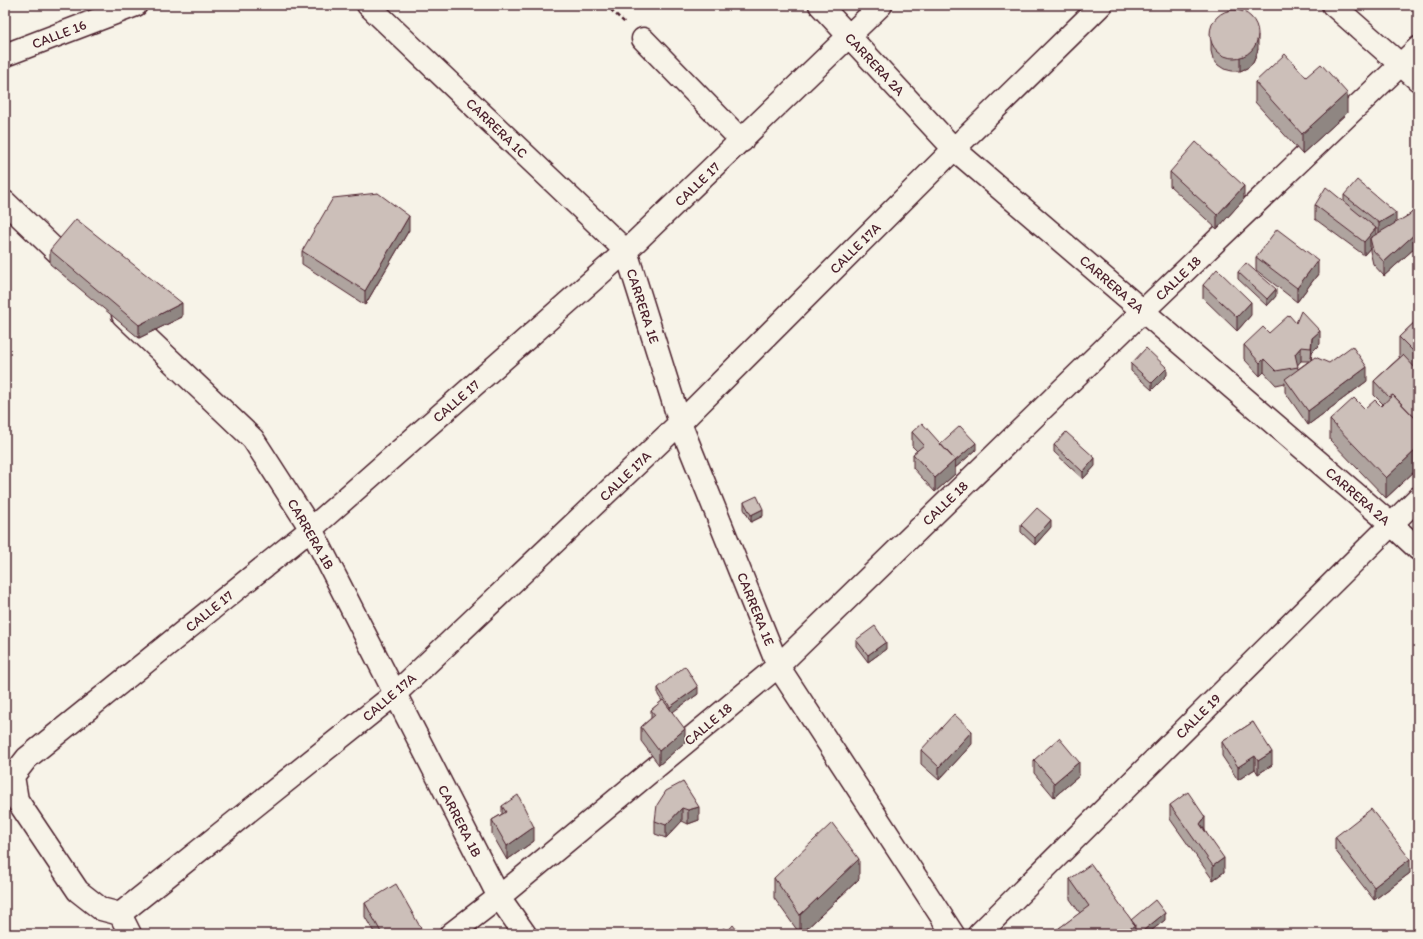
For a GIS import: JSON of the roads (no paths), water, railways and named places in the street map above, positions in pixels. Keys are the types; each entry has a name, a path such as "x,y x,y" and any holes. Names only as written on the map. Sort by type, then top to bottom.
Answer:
{"main road":[{"name":"CALLE 16","path":"5,55 136,5"},
{"name":"CARRERA 1C","path":"368,5 626,251"},
{"name":"CARRERA 2A","path":"820,5 848,37 954,149 1391,524 1418,549"},
{"name":"CALLE 17","path":"120,914 101,909 78,891 17,800 13,776 27,758 311,529 626,251 742,141 881,5"},
{"name":"CALLE 17A","path":"120,914 395,694 680,423 954,149 1101,5"},
{"path":"1333,5 1399,65 1418,80"},
{"path":"643,39 742,141"},
{"name":"CALLE 18","path":"451,934 499,897 778,666 1143,311 1418,48"},
{"path":"5,202 86,279"},
{"name":"CARRERA 1E","path":"626,251 680,423 778,666 953,934"},
{"name":"CARRERA 1B","path":"109,301 253,439 311,529 499,897 525,934"},
{"name":"CALLE 19","path":"979,934 1418,498"},
{"path":"120,914 130,934"}]}
